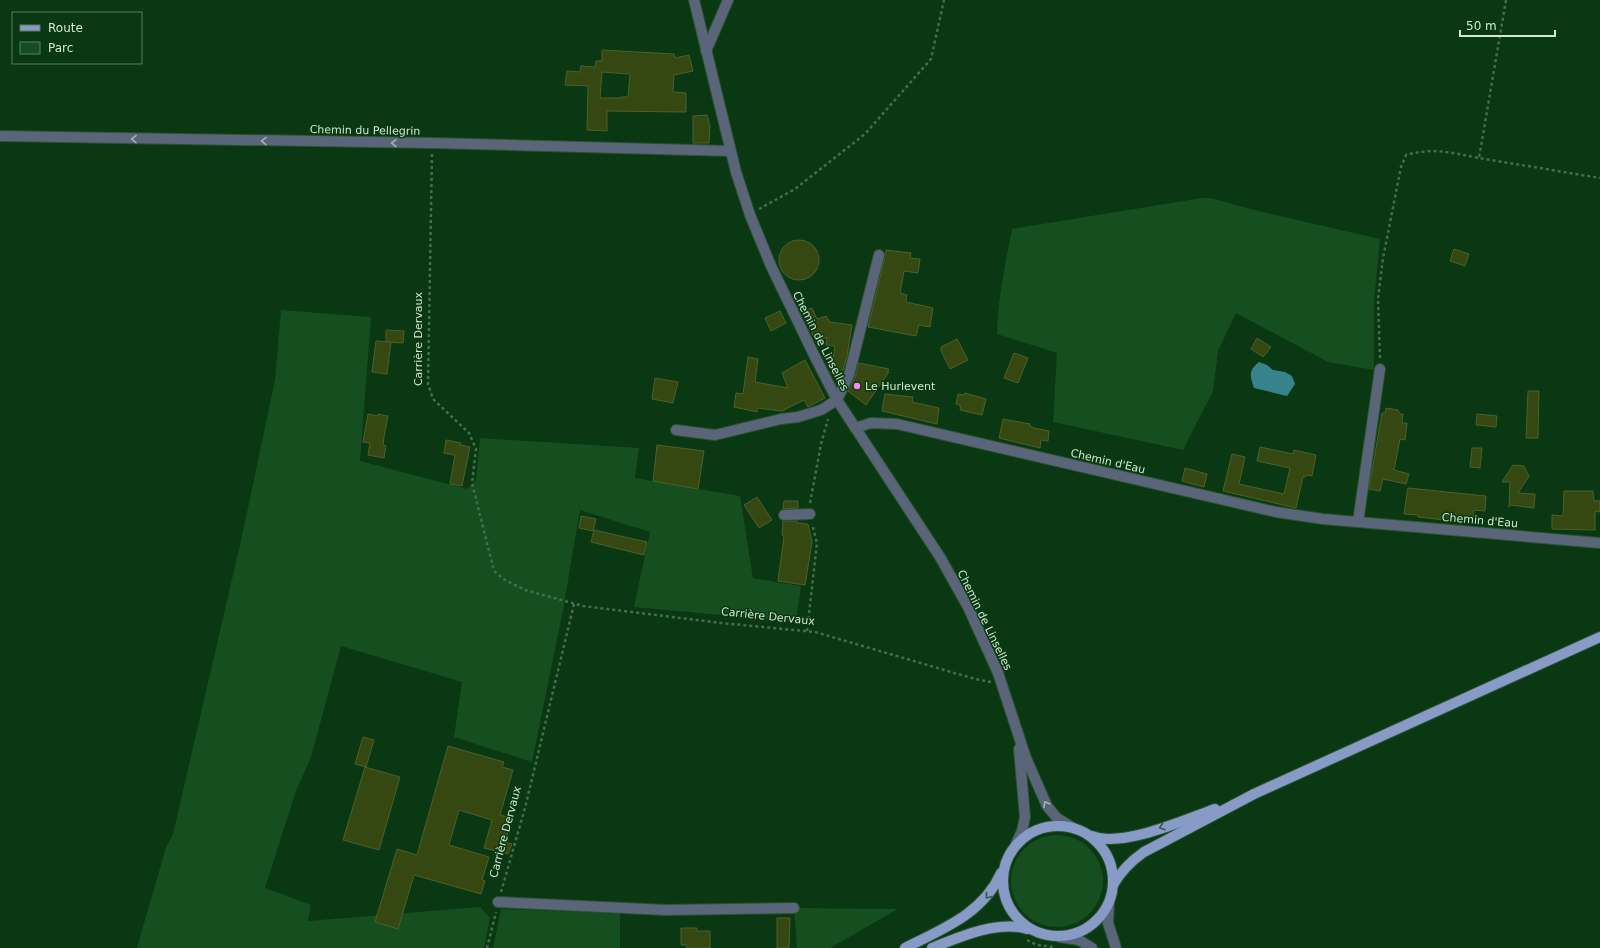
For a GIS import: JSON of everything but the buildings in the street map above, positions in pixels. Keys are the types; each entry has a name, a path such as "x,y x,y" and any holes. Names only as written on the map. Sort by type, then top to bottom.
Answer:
{"main road":[{"path":"1113,885 1122,870 1144,852 1254,794 1600,637"},
{"path":"1086,834 1105,840 1124,838 1164,827 1254,794"},
{"path":"905,948 961,918 981,904 994,887 1003,864 1013,846 1038,829 1057,826 1075,828 1096,841 1107,856 1112,873 1113,885 1109,903 1099,918 1090,926 1073,934 1059,936 1046,935 1016,926 1007,926 964,936 932,948"},
{"path":"1003,864 1002,882 1006,902 1017,919 1033,931"}],"street":[{"name":"Chemin de Linselles","path":"694,0 730,151 750,214 777,279 837,400 947,570 968,607 1002,684 1017,732"},
{"path":"706,51 728,0"},
{"name":"Chemin du Pellegrin","path":"0,136 433,143 730,151"},
{"path":"676,430 715,435 781,419 798,417 821,410 837,400 849,375 879,255"},
{"path":"1358,522 1380,369"},
{"name":"Chemin d'Eau","path":"855,428 871,423 897,424 1276,512 1322,519 1600,543"},
{"path":"784,515 810,514"},
{"path":"1017,732 1034,779 1047,806 1057,818 1075,828"},
{"path":"1013,846 1022,831 1025,817 1017,732"},
{"path":"498,902 666,910 794,908"},
{"path":"1109,903 1108,923 1116,948"},
{"path":"1059,936 1079,940 1092,948"}],"path":[{"path":"750,214 795,189 865,134 931,59 944,0"},
{"path":"1479,158 1506,0"},
{"name":"Carrière Dervaux","path":"433,143 428,384 433,399 469,433 476,449 472,483 494,571 505,580 525,590 574,604 721,623 815,632 975,679 1002,684"},
{"path":"1380,369 1378,299 1388,231 1401,167 1406,155 1421,150 1439,150 1600,178"},
{"path":"807,631 817,543 810,514 814,478 828,418"},
{"name":"Carrière Dervaux","path":"487,948 498,902 525,808 574,604"},
{"path":"1003,864 1013,846"},
{"path":"1026,940 1037,945 1058,947"}],"green space":[{"path":"1202,198 1210,198 1262,212 1380,239 1374,301 1374,370 1328,362 1236,313 1218,351 1213,391 1183,450 1053,422 1057,353 997,334 1000,295 1012,229"},
{"path":"281,310 371,317 360,461 467,489 476,480 480,438 639,448 635,478 740,496 753,578 801,586 796,622 634,607 650,532 580,510 563,610 532,762 454,737 462,682 341,646 311,757 296,791 265,888 311,905 308,921 480,907 490,918 484,948 137,948 166,847 173,834 242,536 275,380"},
{"path":"1057,835 1075,838 1090,848 1100,863 1103,881 1100,899 1090,914 1075,924 1057,927 1039,924 1024,914 1014,899 1011,881 1014,863 1024,848 1039,838"},
{"path":"794,908 898,909 830,948 797,948"},
{"path":"501,909 620,913 620,948 493,948"}],"water":[{"path":"1259,362 1267,365 1273,370 1285,372 1292,376 1295,384 1287,396 1254,388 1251,374 1255,365"}],"place":[{"name":"Le Hurlevent","path":"857,386"}]}
